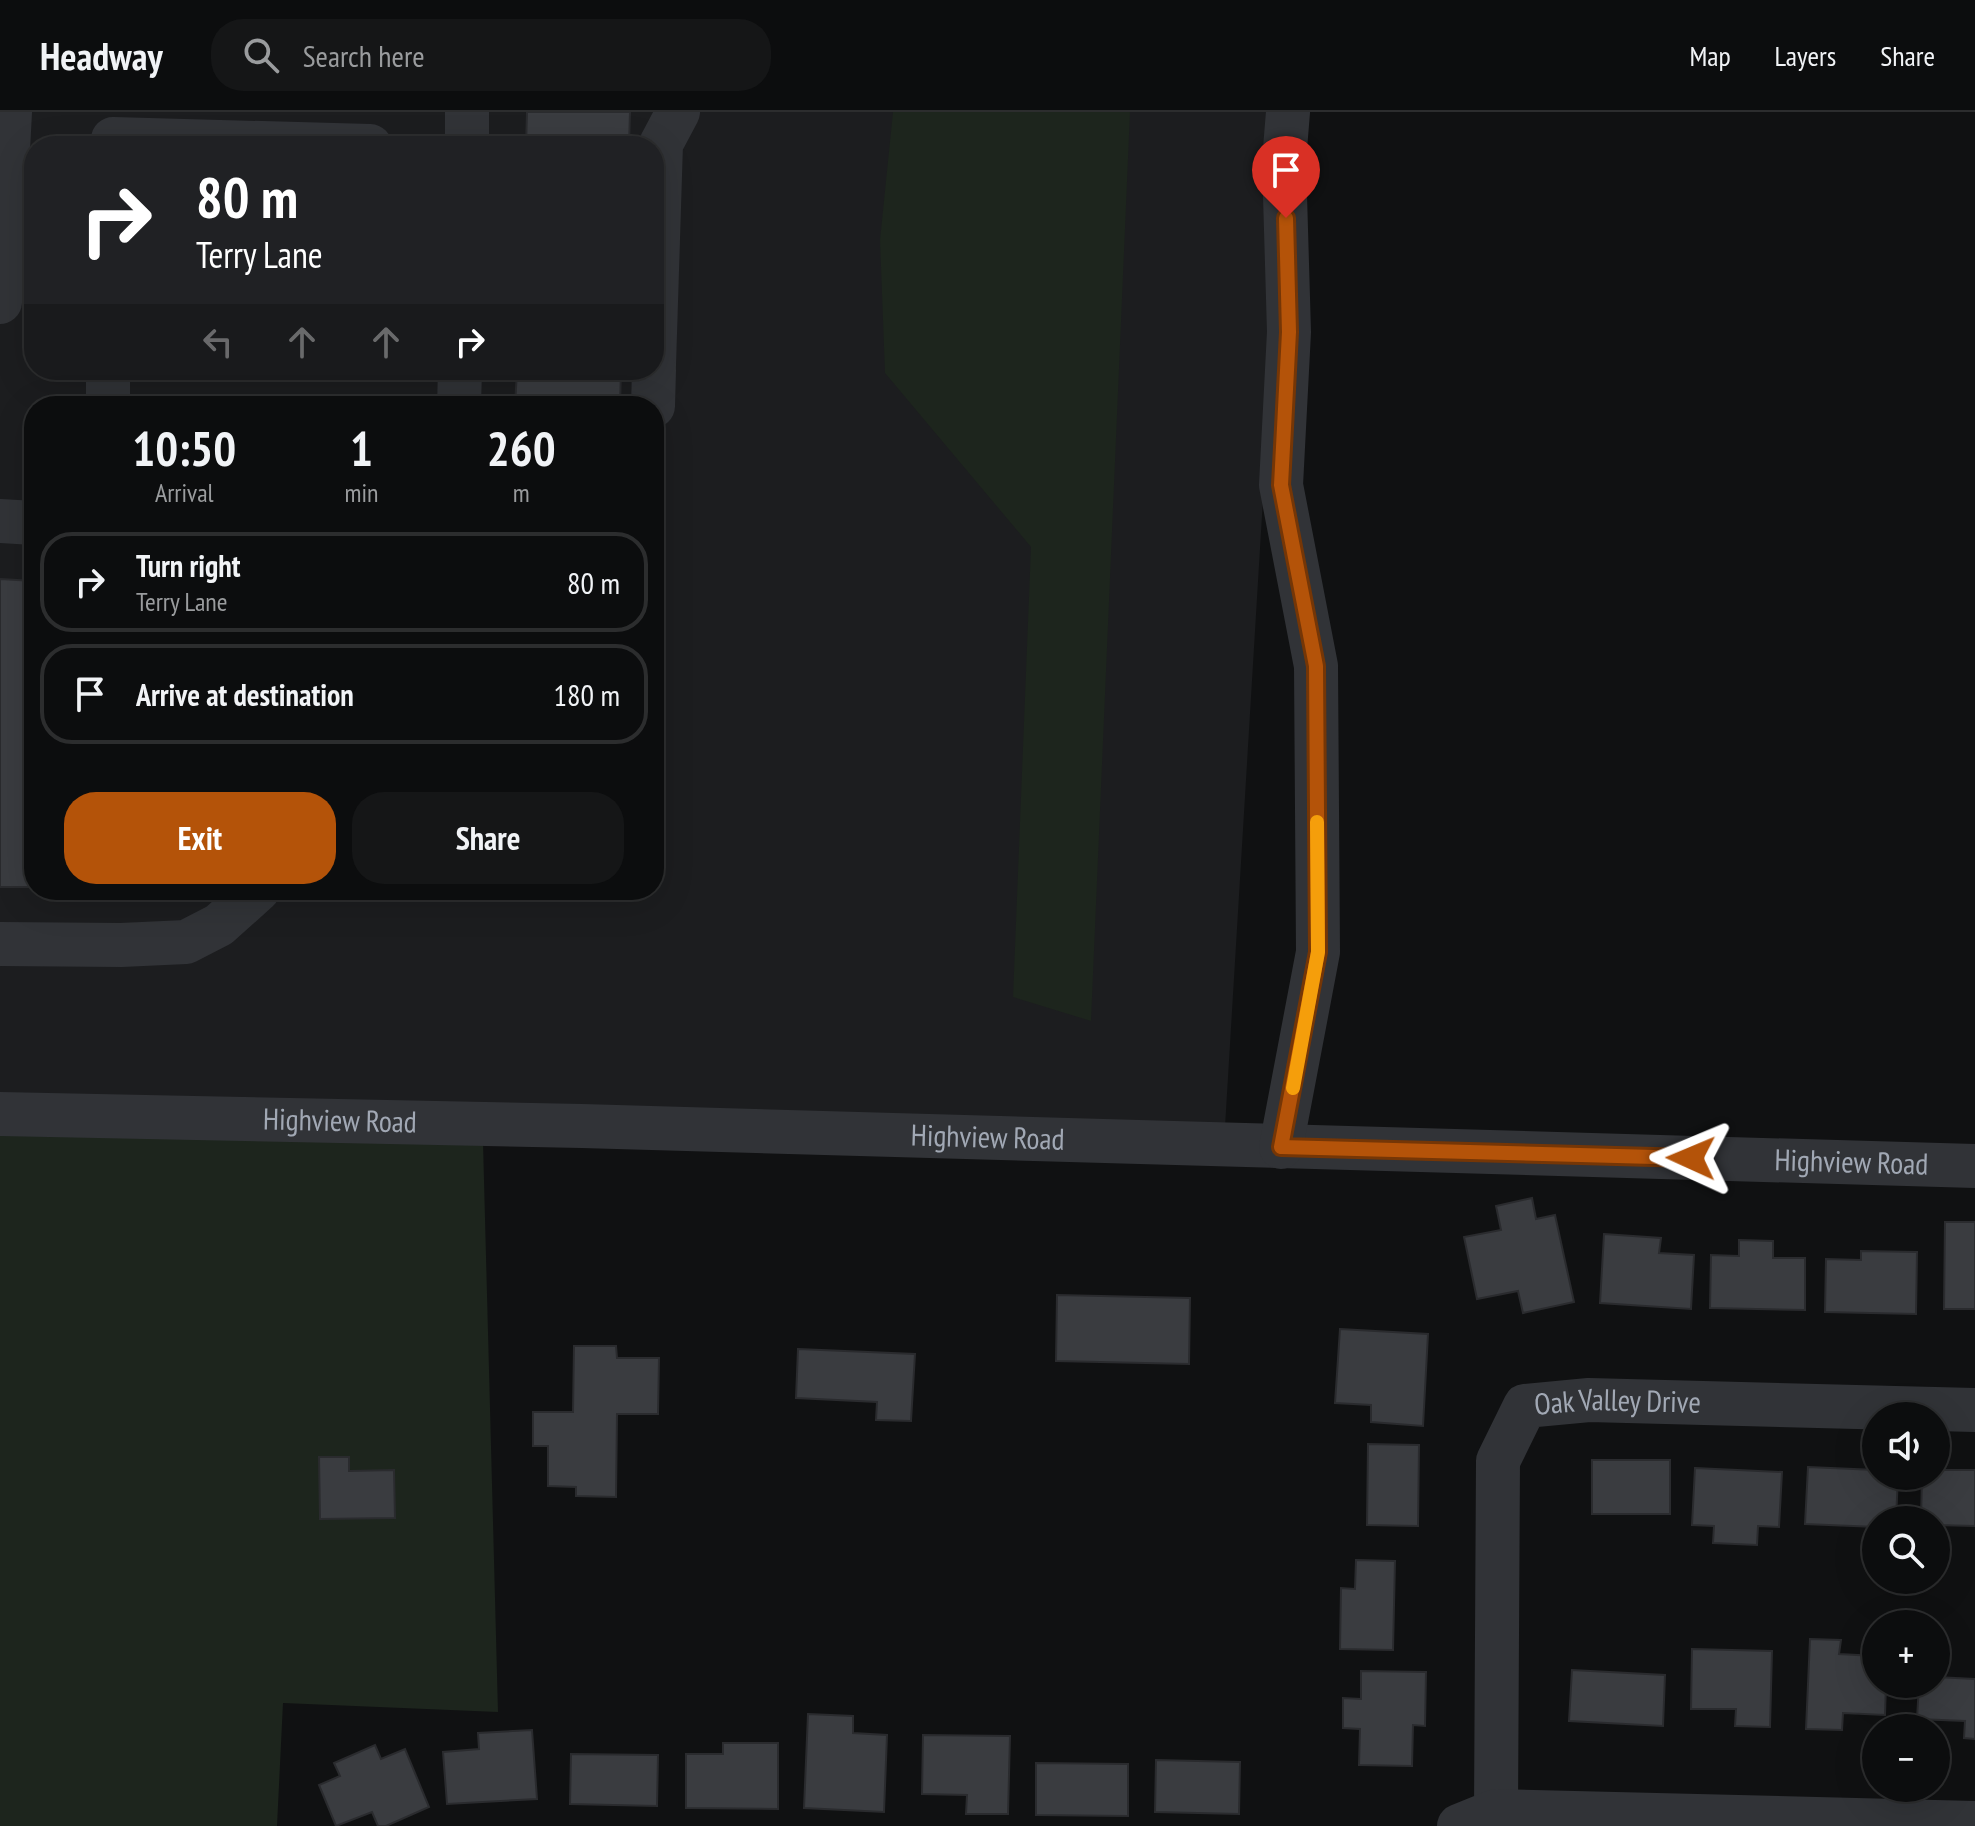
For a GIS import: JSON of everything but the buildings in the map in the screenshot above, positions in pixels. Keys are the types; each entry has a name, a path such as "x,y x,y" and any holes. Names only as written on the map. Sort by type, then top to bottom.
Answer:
{"street":[{"path":"0,302 10,112"},
{"path":"467,112 467,136"},
{"path":"664,138 678,112"},
{"path":"1281,1147 1318,952 1316,666 1281,485 1289,332 1284,161 1288,112"},
{"path":"114,132 187,136"},
{"path":"0,521 24,522"},
{"path":"0,944 186,942 219,925 247,900"},
{"name":"Highview Road","path":"0,1114 614,1127 1975,1166"},
{"name":"Oak Valley Drive","path":"1975,1410 1589,1400 1525,1406 1498,1461 1478,1818 1975,1823"}],"shaded area":[{"path":"0,112 1267,112 1268,332 1263,499 1225,1127 0,1095"},
{"path":"893,112 1130,112 1091,1021 1013,997 1031,547 885,373 880,240"},
{"path":"0,1132 483,1142 498,1712 283,1703 277,1826 0,1826"}],"slow traffic":[{"path":"1293,1088 1318,952 1317,822"}],"route":[{"path":"1286,218 1289,332 1281,485 1316,666 1318,952 1281,1147 1691,1158"}]}
